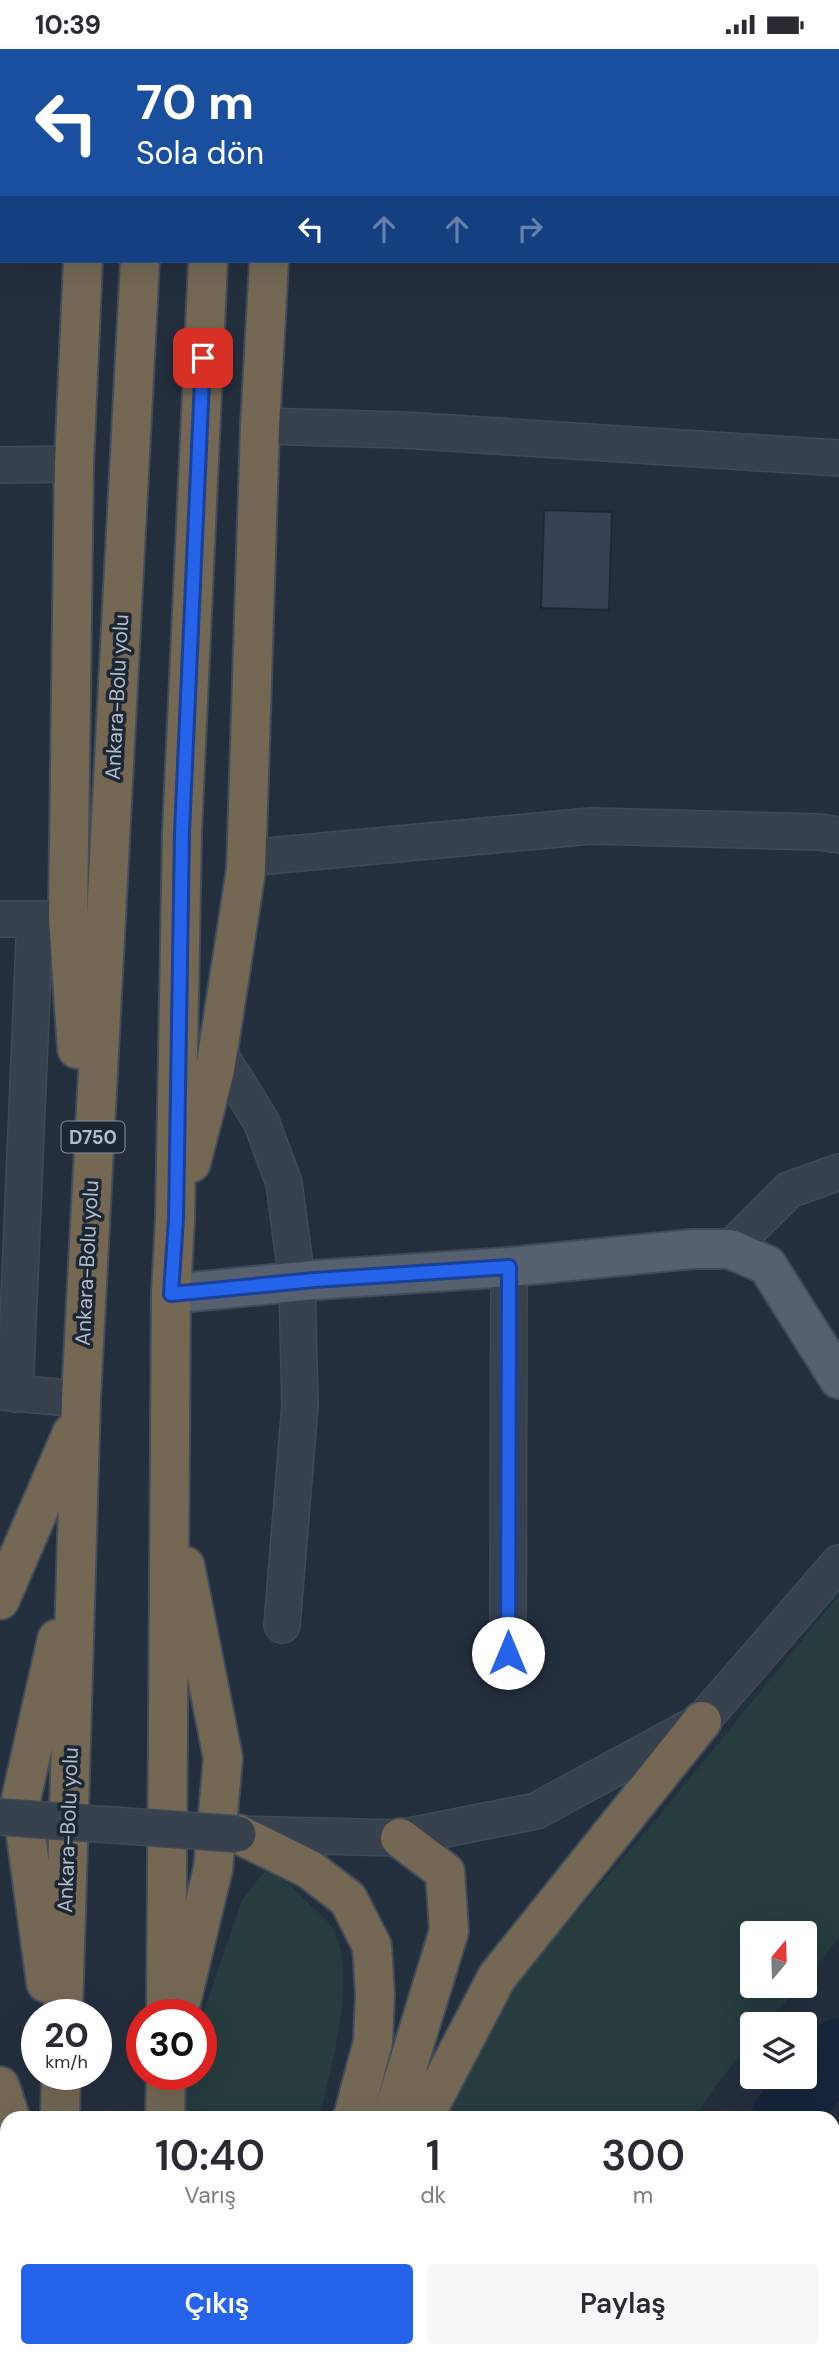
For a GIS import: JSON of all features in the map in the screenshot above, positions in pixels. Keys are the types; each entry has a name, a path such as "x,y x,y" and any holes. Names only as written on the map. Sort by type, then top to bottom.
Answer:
{"highway":[{"path":"83,263 52,919 89,1217"},
{"name":"Ankara-Bolu yolu","path":"63,1999 89,1217 140,263"},
{"path":"166,1999 171,1294 176,1219 182,832 208,263"},
{"path":"176,1219 215,1070 247,858 260,426 269,263"},
{"path":"0,1600 81,1405"},
{"path":"169,1485 223,1758 213,1869 182,1999"},
{"path":"48,1999 21,1799 76,1555"},
{"path":"427,2111 497,1977 702,1721"},
{"path":"238,1834 309,1869 348,1899 372,1945 375,1994 373,2042 355,2111"},
{"path":"394,2111 449,1931 445,1872 400,1838"},
{"path":"0,2086 8,2111"},
{"path":"165,2111 166,2090"}],"main road":[{"path":"171,1294 509,1267 693,1249 730,1249 767,1265 839,1379"}],"street":[{"path":"260,426 429,432 839,458"},
{"path":"0,465 74,464"},
{"path":"247,858 591,826 819,832 839,835"},
{"path":"0,919 52,919 7,1393 81,1405"},
{"path":"218,1052 261,1121 284,1183 297,1282 300,1405 282,1625"},
{"path":"730,1249 789,1190 839,1172"},
{"path":"508,1653 509,1267"},
{"path":"0,1817 238,1834 400,1838 536,1811 702,1721 839,1563"}],"green space":[{"path":"839,1595 839,1938 817,1965 817,1921 740,1921 740,1999 788,1999 777,2012 740,2012 740,2056 699,2111 449,2111 471,2059 520,1978 654,1822"},
{"path":"264,1872 276,1876 324,1918 333,1929 340,1948 343,1996 321,2111 184,2111 184,2090 217,2090 217,1999 208,1999 242,1900"}],"building":[{"path":"544,510 612,512 609,610 541,608"}],"waterway":[{"path":"789,2111 839,2051"}],"route":[{"path":"203,358 182,832 176,1219 171,1294 314,1280 509,1267 508,1653"}]}
